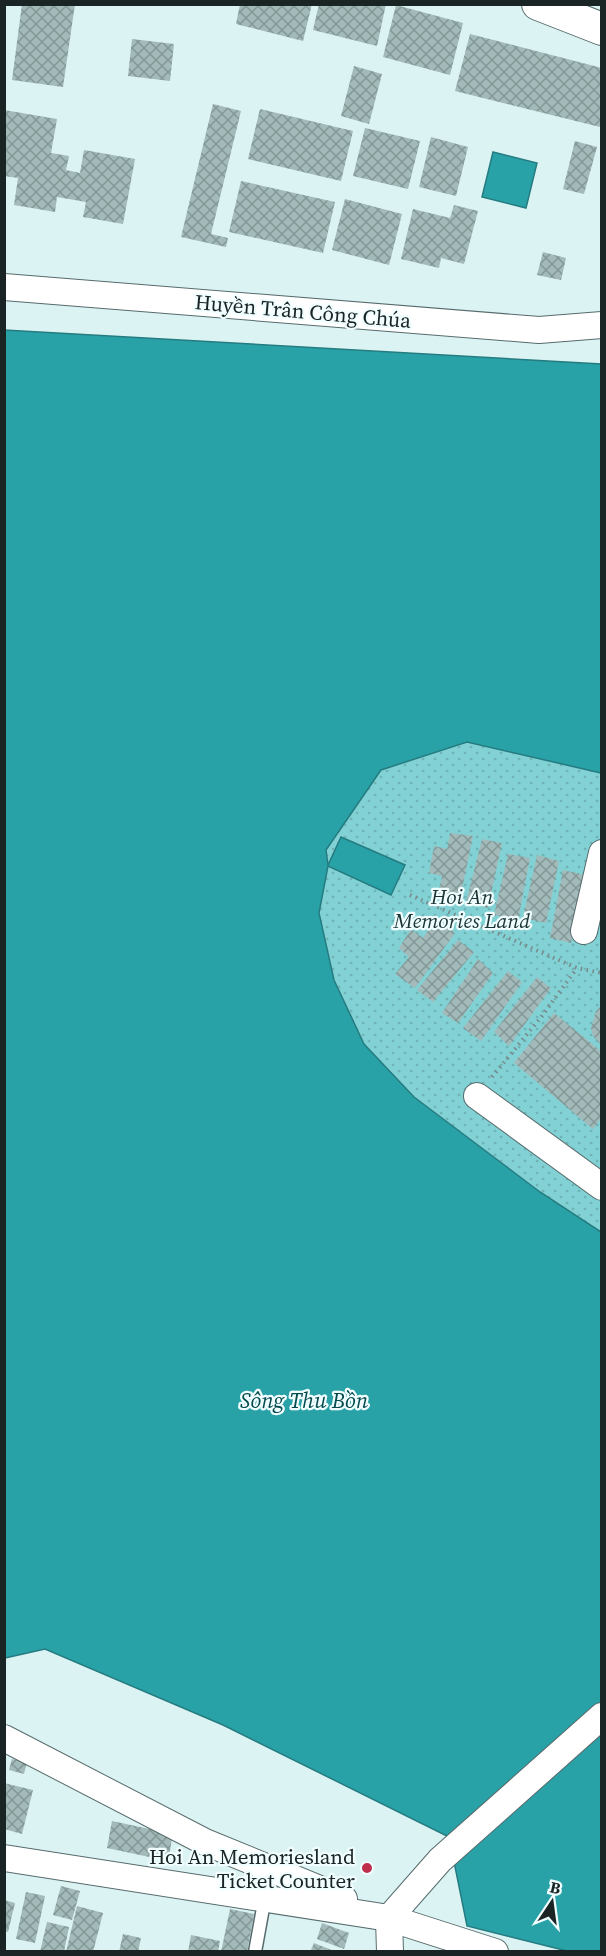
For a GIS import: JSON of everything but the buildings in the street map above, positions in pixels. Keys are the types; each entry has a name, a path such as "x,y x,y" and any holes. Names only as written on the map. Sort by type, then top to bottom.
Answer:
{"street":[{"path":"538,4 602,29"},
{"name":"Huyền Trân Công Chúa","path":"4,287 539,330 602,325"},
{"path":"584,931 602,853"},
{"path":"477,1096 602,1187"},
{"path":"390,1952 389,1918 440,1860 602,1716"},
{"path":"4,1738 205,1842 389,1918 495,1952"},
{"path":"4,1858 265,1896 389,1918"}],"lane":[{"path":"255,1952 265,1896"}],"path":[{"path":"410,895 577,968 602,973"},
{"path":"477,1096 542,1016 577,968"}],"green space":[{"name":"Hoi An Memories Land","path":"467,742 601,773 601,1232 540,1192 414,1097 364,1044 334,980 319,913 328,866 326,850 381,770"}],"water":[{"path":"493,152 537,163 526,208 482,197"},
{"name":"Sông Thu Bồn","path":"4,330 601,364 601,773 467,742 381,770 326,850 328,865 341,837 405,865 391,895 328,866 319,913 334,980 364,1044 414,1097 540,1192 601,1232 601,1951 567,1951 467,1926 449,1837 223,1725 45,1649 5,1658"}],"place":[{"name":"Hoi An Memoriesland Ticket Counter","path":"367,1868"}]}
